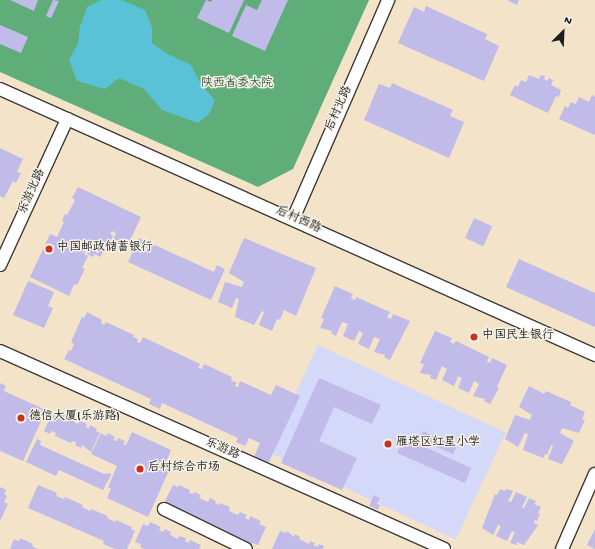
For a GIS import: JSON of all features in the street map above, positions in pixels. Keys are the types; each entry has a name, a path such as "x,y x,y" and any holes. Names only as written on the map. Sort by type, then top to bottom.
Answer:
{"street":[{"name":"后村北路","path":"292,219 388,0"},
{"name":"后村西路","path":"0,89 595,355"},
{"name":"乐游北路","path":"0,265 67,119"},
{"name":"乐游路","path":"0,351 444,549"},
{"path":"562,549 595,474"},
{"path":"164,509 228,545 246,549"}],"shaded area":[{"name":"雁塔区红星小学","path":"318,345 506,432 456,539 268,452"}],"green space":[{"name":"陕西省委大院","path":"0,0 369,0 293,169 258,187 0,72"}],"water":[{"path":"101,0 122,0 145,10 152,27 152,43 166,53 191,65 202,86 215,100 209,114 198,123 162,110 144,89 119,78 105,89 77,81 69,60 78,43 80,26 87,7"}],"building":[{"path":"10,0 38,0 34,11"},
{"path":"53,0 59,1 51,18 46,16"},
{"path":"206,0 211,2 212,0 244,0 229,33 197,18"},
{"path":"262,0 288,0 265,51 232,36 246,5 257,10"},
{"path":"507,0 519,0 517,5"},
{"path":"426,6 487,34 485,39 499,46 484,81 398,43 414,7 424,12"},
{"path":"0,25 28,37 21,53 0,44"},
{"path":"529,75 539,79 541,75 545,76 544,79 547,81 549,78 553,80 551,85 561,90 559,97 556,96 548,113 510,95 515,85 518,87 521,80 526,82"},
{"path":"392,83 453,110 450,116 464,122 449,158 364,120 379,84 390,88"},
{"path":"592,95 595,97 595,135 559,119 565,106 568,108 571,102 576,104 579,97 589,102"},
{"path":"0,148 23,159 17,172 21,173 16,183 13,181 4,198 0,196"},
{"path":"78,187 141,217 126,249 112,242 116,233 112,231 110,234 113,236 106,251 104,250 100,257 95,254 93,257 87,254 92,242 90,241 84,254 88,256 82,268 85,269 77,285 74,284 69,296 30,277 50,234 57,237 64,222 62,221 65,214 67,215 75,200 72,198"},
{"path":"474,218 492,226 483,246 465,238"},
{"path":"139,238 214,272 217,265 225,269 211,300 128,262"},
{"path":"244,238 316,268 296,316 284,310 280,320 277,319 272,331 259,325 264,312 262,311 254,325 235,317 239,299 236,298 232,308 218,302 225,282 242,287 244,282 229,273"},
{"path":"519,259 595,293 595,327 506,287"},
{"path":"28,281 54,292 48,306 53,308 44,328 13,315"},
{"path":"335,286 353,294 351,298 355,300 356,297 390,312 387,317 391,319 393,314 410,321 390,360 384,357 385,355 374,352 380,339 374,337 369,349 358,344 363,333 359,331 354,341 343,336 348,324 342,322 336,336 331,333 332,331 320,328 324,319 321,318"},
{"path":"87,312 102,320 101,323 104,325 106,322 134,335 133,337 138,339 137,342 140,343 143,337 200,364 198,368 202,369 204,364 232,377 231,380 237,383 235,386 238,387 240,381 271,395 276,385 300,396 268,464 254,457 260,443 249,438 245,446 236,442 238,438 162,403 160,409 149,404 151,399 64,359 69,350 71,351 74,344 71,342 82,317 84,318"},
{"path":"435,331 452,338 450,342 454,344 456,341 489,357 487,361 490,363 492,358 507,365 497,387 499,388 490,404 484,401 485,399 473,396 479,384 474,381 469,393 458,388 462,378 458,376 454,386 442,380 447,369 442,366 436,380 430,378 431,375 420,373 424,364 420,363"},
{"path":"319,378 381,405 372,424 334,407 319,441 357,458 342,490 281,463"},
{"name":"德信大厦(乐游路)","path":"0,383 6,386 4,391 46,410 23,461 0,451"},
{"path":"529,386 544,394 546,391 571,402 570,405 585,412 582,419 585,420 579,433 562,428 560,433 574,441 562,464 548,459 553,446 551,445 547,455 545,454 543,458 523,450 528,434 525,433 518,447 505,439 515,415 530,420 532,415 519,407"},
{"path":"53,412 58,415 59,412 65,414 64,417 68,419 69,416 75,419 74,422 78,424 80,421 87,424 86,427 89,428 90,425 97,429 96,431 100,433 91,452 82,445 81,448 75,445 76,442 72,441 71,443 55,436 56,433 51,431 50,434 44,431"},
{"path":"423,431 457,446 453,454 419,439"},
{"name":"后村综合市场","path":"132,432 171,450 166,462 172,464 148,517 107,498 111,489 108,487 117,466 91,454 101,433 106,436 108,433 115,437 113,440 117,441 118,438 125,441 123,444 126,445"},
{"path":"37,439 41,441 40,445 104,474 110,473 111,475 103,490 59,470 56,476 26,462"},
{"path":"409,440 471,468 465,483 397,453 402,441 408,444"},
{"path":"38,485 57,493 56,496 64,499 65,497 83,505 82,507 90,511 91,509 108,516 107,518 115,522 116,520 132,527 131,529 135,531 127,549 115,549 103,544 104,541 28,508"},
{"path":"173,485 178,487 179,485 190,490 189,493 193,494 194,492 201,495 199,498 208,502 210,498 216,501 215,503 219,505 220,503 230,507 229,511 238,515 240,512 247,515 245,518 249,520 250,516 261,521 259,524 266,527 258,545 252,543 251,546 225,534 226,531 220,528 219,531 164,503"},
{"path":"0,487 6,490 4,494 7,496 4,502 8,504 0,521"},
{"path":"500,489 505,491 507,489 513,491 508,501 511,502 516,492 527,497 522,507 524,508 529,498 536,501 534,504 541,507 538,513 540,514 537,521 535,520 534,523 538,525 524,545 517,542 516,545 510,543 515,532 512,531 507,541 496,536 501,526 498,525 493,535 482,528 495,494 497,495"},
{"path":"374,495 380,498 377,504 380,505 378,510 369,506"},
{"path":"150,522 161,527 159,530 163,532 165,529 171,532 170,535 178,539 179,536 186,538 185,541 189,543 190,540 201,545 199,549 144,549 140,547 141,544 135,542 143,524 148,526"},
{"path":"595,529 595,549 587,545"},
{"path":"280,531 286,533 287,531 294,537 295,534 300,537 299,539 309,544 310,541 315,543 313,545 318,547 319,544 324,546 323,549 272,549"},
{"path":"20,538 33,544 32,546 37,549 10,549 14,539 19,541"}],"place":[{"name":"中国邮政储蓄银行","path":"49,249"},
{"name":"中国民生银行","path":"474,337"},
{"name":"德信大厦(乐游路)","path":"21,418"},
{"name":"雁塔区红星小学","path":"388,444"},
{"name":"后村综合市场","path":"140,469"}]}
